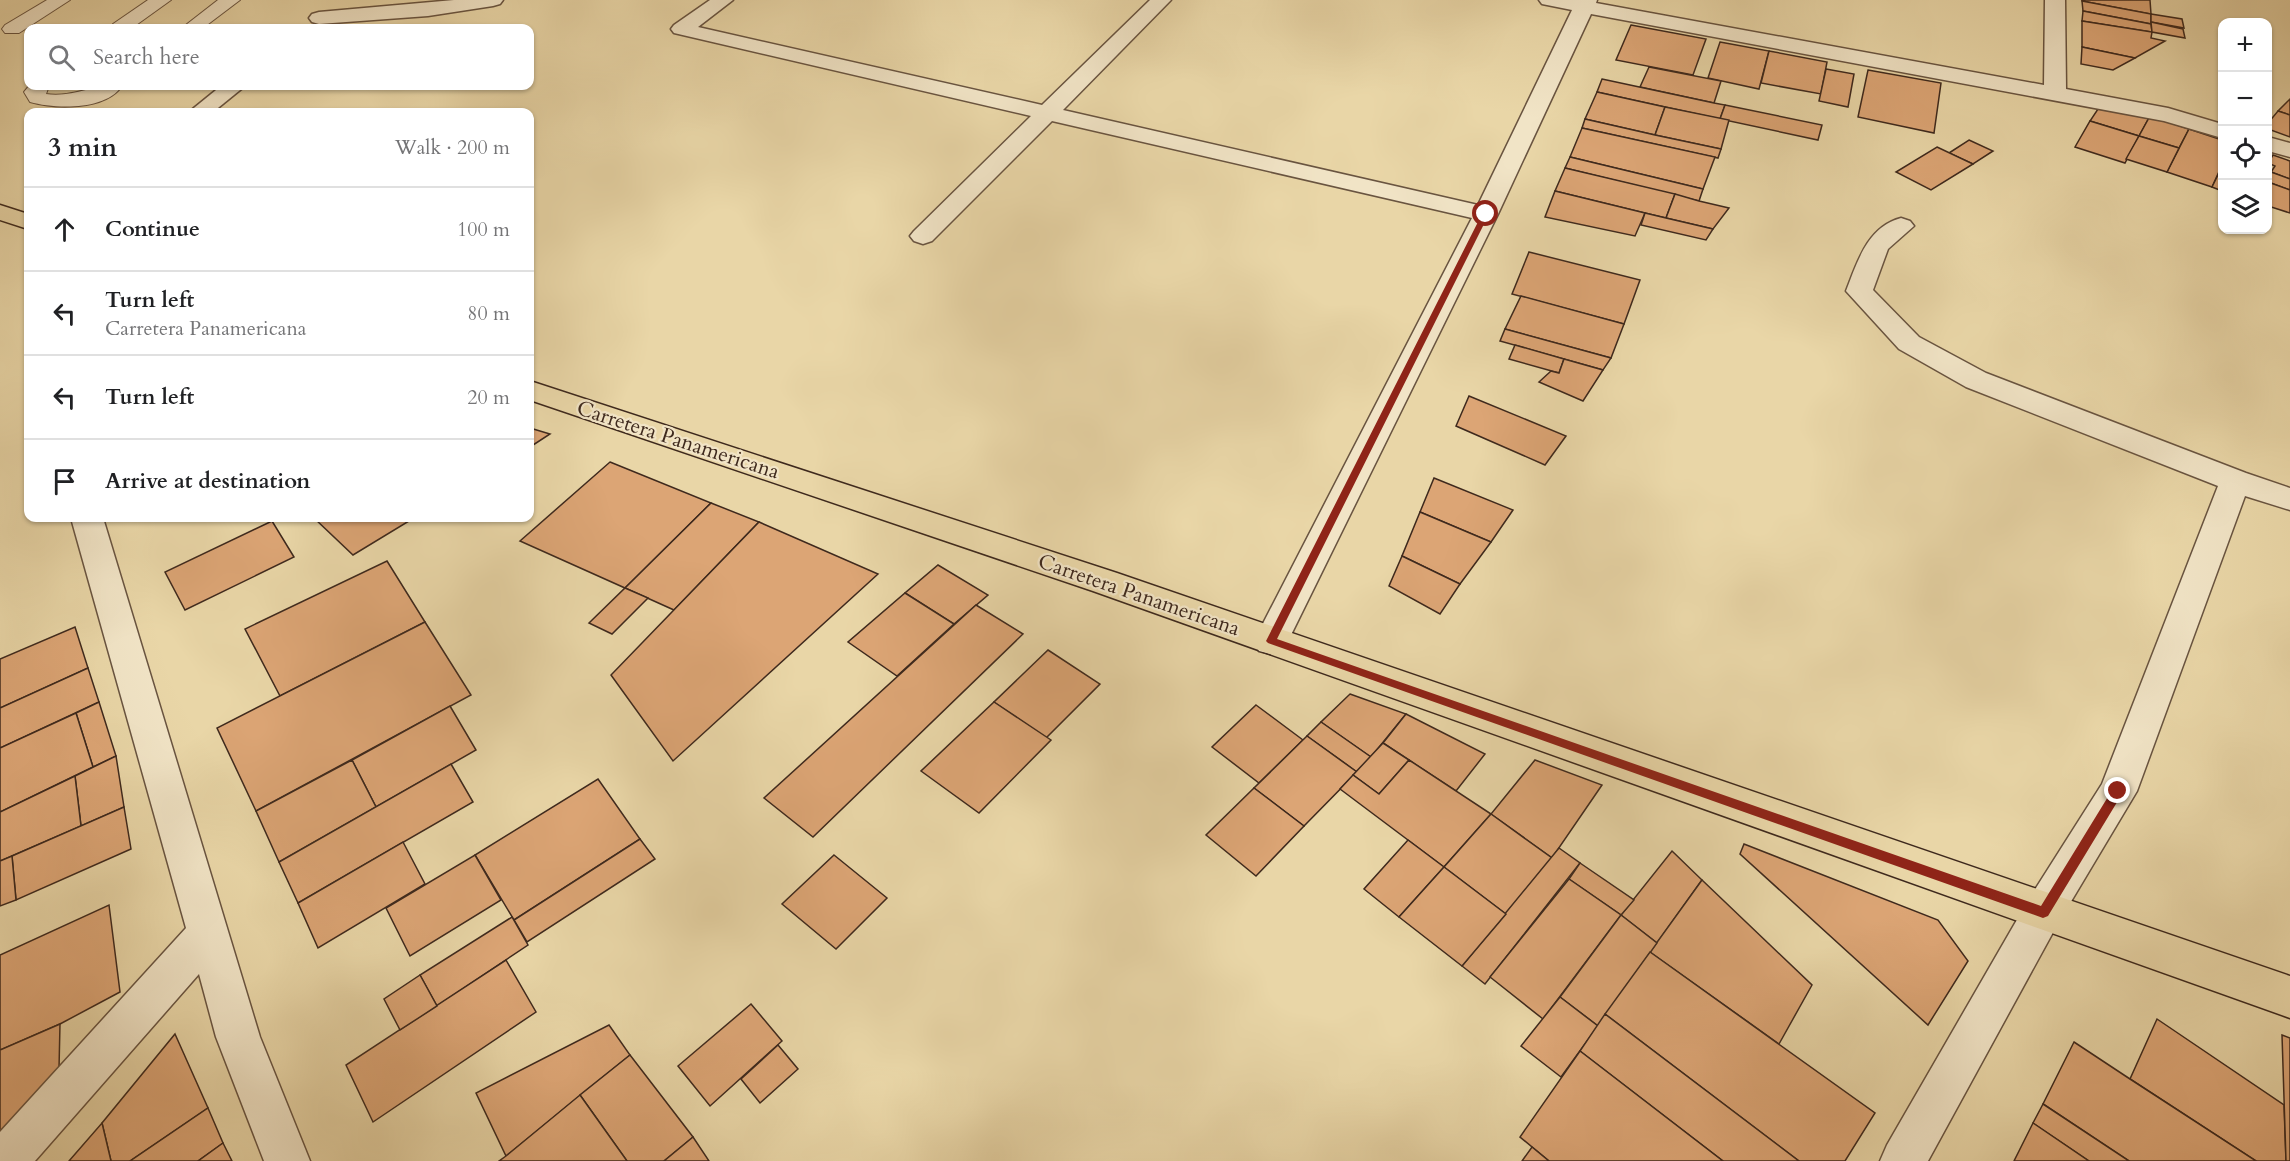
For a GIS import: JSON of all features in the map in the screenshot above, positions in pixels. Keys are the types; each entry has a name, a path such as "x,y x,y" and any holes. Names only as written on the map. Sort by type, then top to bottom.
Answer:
{"main road":[{"path":"0,212 24,221"},
{"name":"Carretera Panamericana","path":"534,391 1105,582 2290,997"}],"street":[{"path":"312,23 342,0"},
{"path":"312,23 493,0"},
{"path":"723,0 681,29 1047,115 1486,214"},
{"path":"922,236 1161,0"},
{"path":"1550,0 1585,3 2168,114 2218,129"},
{"path":"2055,0 2055,93"},
{"path":"1271,641 1486,214 1585,3"},
{"path":"205,108 229,90"},
{"path":"2272,145 2290,150"},
{"path":"1901,226 1877,246 1859,291 1909,343 1976,380 2235,481 2290,499"},
{"path":"1903,1161 2043,912 2118,791 2235,481"},
{"path":"88,522 238,1037 286,1161"},
{"path":"5,1161 208,933"}],"lane":[{"path":"25,24 60,0"},
{"path":"126,24 161,0"},
{"path":"197,24 230,0"},
{"path":"36,90 38,98 59,102 88,97 103,90"}],"building":[{"path":"2082,0 2150,0 2151,14 2082,1"},
{"path":"2082,1 2151,14 2151,24 2083,11"},
{"path":"2083,11 2151,24 2152,32 2082,21"},
{"path":"2151,14 2182,19 2184,28 2151,22"},
{"path":"2082,21 2152,32 2151,38 2165,41 2135,58 2082,47"},
{"path":"2151,22 2183,29 2185,38 2152,32"},
{"path":"1631,25 1706,39 1693,75 1616,60"},
{"path":"1720,42 1769,51 1759,89 1708,78"},
{"path":"2082,47 2135,58 2113,70 2081,64"},
{"path":"1769,51 1827,62 1821,94 1761,83"},
{"path":"1649,67 1721,81 1714,103 1640,87"},
{"path":"1826,69 1854,74 1848,107 1819,101"},
{"path":"1868,70 1941,83 1934,133 1858,117"},
{"path":"1602,79 1725,105 1720,119 1597,92"},
{"path":"1597,92 1665,107 1655,135 1585,119"},
{"path":"2290,99 2290,115 2278,111"},
{"path":"1725,105 1822,125 1818,140 1720,119"},
{"path":"1665,107 1729,120 1721,149 1655,135"},
{"path":"2098,109 2150,116 2139,136 2090,121"},
{"path":"2278,111 2290,115 2290,137 2272,130 2272,118"},
{"path":"2150,116 2189,129 2179,148 2139,136"},
{"path":"1585,119 1721,149 1718,158 1582,128"},
{"path":"2090,121 2139,136 2125,163 2075,147"},
{"path":"1582,128 1715,157 1703,189 1570,157"},
{"path":"2189,129 2218,139 2218,174 2212,187 2167,172"},
{"path":"2139,136 2179,148 2167,172 2126,159"},
{"path":"1969,140 1993,151 1973,164 1949,153"},
{"path":"1937,147 1973,164 1931,190 1896,172"},
{"path":"1570,157 1703,189 1699,201 1565,168"},
{"path":"2272,157 2290,161 2290,179 2272,172 2275,166 2272,165"},
{"path":"1565,168 1675,194 1666,218 1555,191"},
{"path":"2272,172 2290,179 2290,190 2272,183"},
{"path":"2218,175 2218,189 2212,187"},
{"path":"2272,183 2290,190 2290,213 2272,207"},
{"path":"1555,191 1645,213 1635,236 1545,217"},
{"path":"1675,194 1729,208 1713,229 1666,218"},
{"path":"1645,213 1713,229 1706,240 1641,225"},
{"path":"1529,252 1640,280 1624,324 1512,294"},
{"path":"1521,296 1624,324 1611,358 1505,329"},
{"path":"1505,329 1611,358 1603,370 1500,341"},
{"path":"1515,345 1564,359 1559,373 1509,359"},
{"path":"1564,359 1603,370 1583,401 1539,382 1551,371 1559,373"},
{"path":"1469,396 1566,436 1545,465 1456,426"},
{"path":"534,429 550,434 534,444"},
{"path":"610,462 711,503 625,588 520,541"},
{"path":"1434,478 1513,510 1491,542 1420,512"},
{"path":"711,503 759,522 674,610 625,588"},
{"path":"1420,512 1491,542 1460,584 1402,556"},
{"path":"270,522 273,522 294,557 185,610 165,572"},
{"path":"318,522 407,522 353,555"},
{"path":"759,522 878,574 673,761 611,675"},
{"path":"1402,556 1460,584 1440,614 1389,586"},
{"path":"387,561 425,622 280,696 245,629"},
{"path":"938,565 988,595 954,624 905,593"},
{"path":"625,588 648,598 612,634 589,623"},
{"path":"905,593 954,624 897,676 848,642"},
{"path":"976,605 1023,634 813,837 764,798"},
{"path":"425,622 471,695 256,811 217,728"},
{"path":"75,627 88,668 0,708 0,659"},
{"path":"1048,650 1100,684 1046,738 994,702"},
{"path":"88,668 99,702 0,748 0,708"},
{"path":"1350,694 1406,714 1371,757 1321,722"},
{"path":"99,702 116,756 93,767 76,713"},
{"path":"994,702 1051,740 979,813 921,771"},
{"path":"1256,705 1303,740 1259,783 1212,747"},
{"path":"450,706 476,750 376,807 352,760"},
{"path":"76,713 93,767 0,812 0,748"},
{"path":"1406,714 1485,754 1456,791 1383,743"},
{"path":"1321,722 1371,757 1357,772 1307,736"},
{"path":"1307,736 1357,772 1304,826 1254,788"},
{"path":"1383,743 1409,760 1379,794 1353,775"},
{"path":"116,756 124,807 81,826 75,776"},
{"path":"352,760 376,807 279,862 256,811"},
{"path":"1409,760 1491,814 1444,867 1340,789 1353,775 1379,794"},
{"path":"1535,760 1602,785 1552,858 1491,814"},
{"path":"451,764 473,802 298,903 279,862"},
{"path":"75,776 81,826 0,861 0,812"},
{"path":"598,779 640,839 514,920 475,855"},
{"path":"1254,788 1304,826 1256,876 1206,835"},
{"path":"124,807 131,849 16,900 12,856"},
{"path":"1491,814 1552,858 1506,914 1444,867"},
{"path":"640,839 655,859 527,942 514,920"},
{"path":"1408,840 1444,867 1399,917 1364,889"},
{"path":"403,842 425,884 318,948 298,903"},
{"path":"1744,844 1938,920 1968,961 1928,1025 1740,854"},
{"path":"1559,848 1580,863 1485,984 1462,966"},
{"path":"1672,851 1702,880 1657,943 1621,915"},
{"path":"475,855 501,900 410,956 386,908"},
{"path":"834,855 887,898 836,949 782,904"},
{"path":"12,856 16,900 0,906 0,861"},
{"path":"1580,863 1634,900 1621,915 1569,879"},
{"path":"1444,867 1506,914 1462,966 1399,917"},
{"path":"1569,879 1621,915 1543,1019 1490,977"},
{"path":"1702,880 1812,985 1779,1044 1650,952"},
{"path":"109,905 120,992 60,1024 0,1050 0,955"},
{"path":"1621,915 1657,943 1598,1026 1560,997"},
{"path":"512,917 528,945 437,1006 420,975"},
{"path":"1650,952 1875,1113 1845,1161 1799,1161 1605,1014"},
{"path":"506,960 536,1012 373,1122 346,1065"},
{"path":"420,975 437,1006 400,1030 384,999"},
{"path":"1560,997 1598,1026 1561,1077 1521,1046"},
{"path":"751,1004 782,1041 710,1106 678,1066"},
{"path":"1605,1014 1799,1161 1723,1161 1580,1051"},
{"path":"2157,1019 2284,1105 2286,1161 2256,1161 2130,1079"},
{"path":"60,1024 59,1069 0,1140 0,1050"},
{"path":"609,1025 630,1055 506,1156 476,1093"},
{"path":"175,1034 208,1108 130,1161 111,1161 102,1123"},
{"path":"2282,1035 2290,1038 2290,1161 2286,1161"},
{"path":"2074,1042 2256,1161 2129,1161 2043,1104"},
{"path":"778,1045 798,1069 760,1103 741,1079"},
{"path":"1580,1051 1723,1161 1549,1161 1520,1137"},
{"path":"630,1055 693,1137 664,1161 627,1161 580,1095"},
{"path":"580,1095 627,1161 499,1161 506,1156"},
{"path":"2043,1104 2129,1161 2089,1161 2033,1123"},
{"path":"208,1108 223,1143 198,1161 130,1161"},
{"path":"102,1123 111,1161 69,1161"},
{"path":"2033,1123 2089,1161 2014,1161"},
{"path":"693,1137 709,1161 664,1161"},
{"path":"223,1143 232,1161 198,1161"},
{"path":"1532,1147 1549,1161 1522,1161"}],"route":[{"path":"1486,214 1271,641 2043,912 2118,791"}]}
